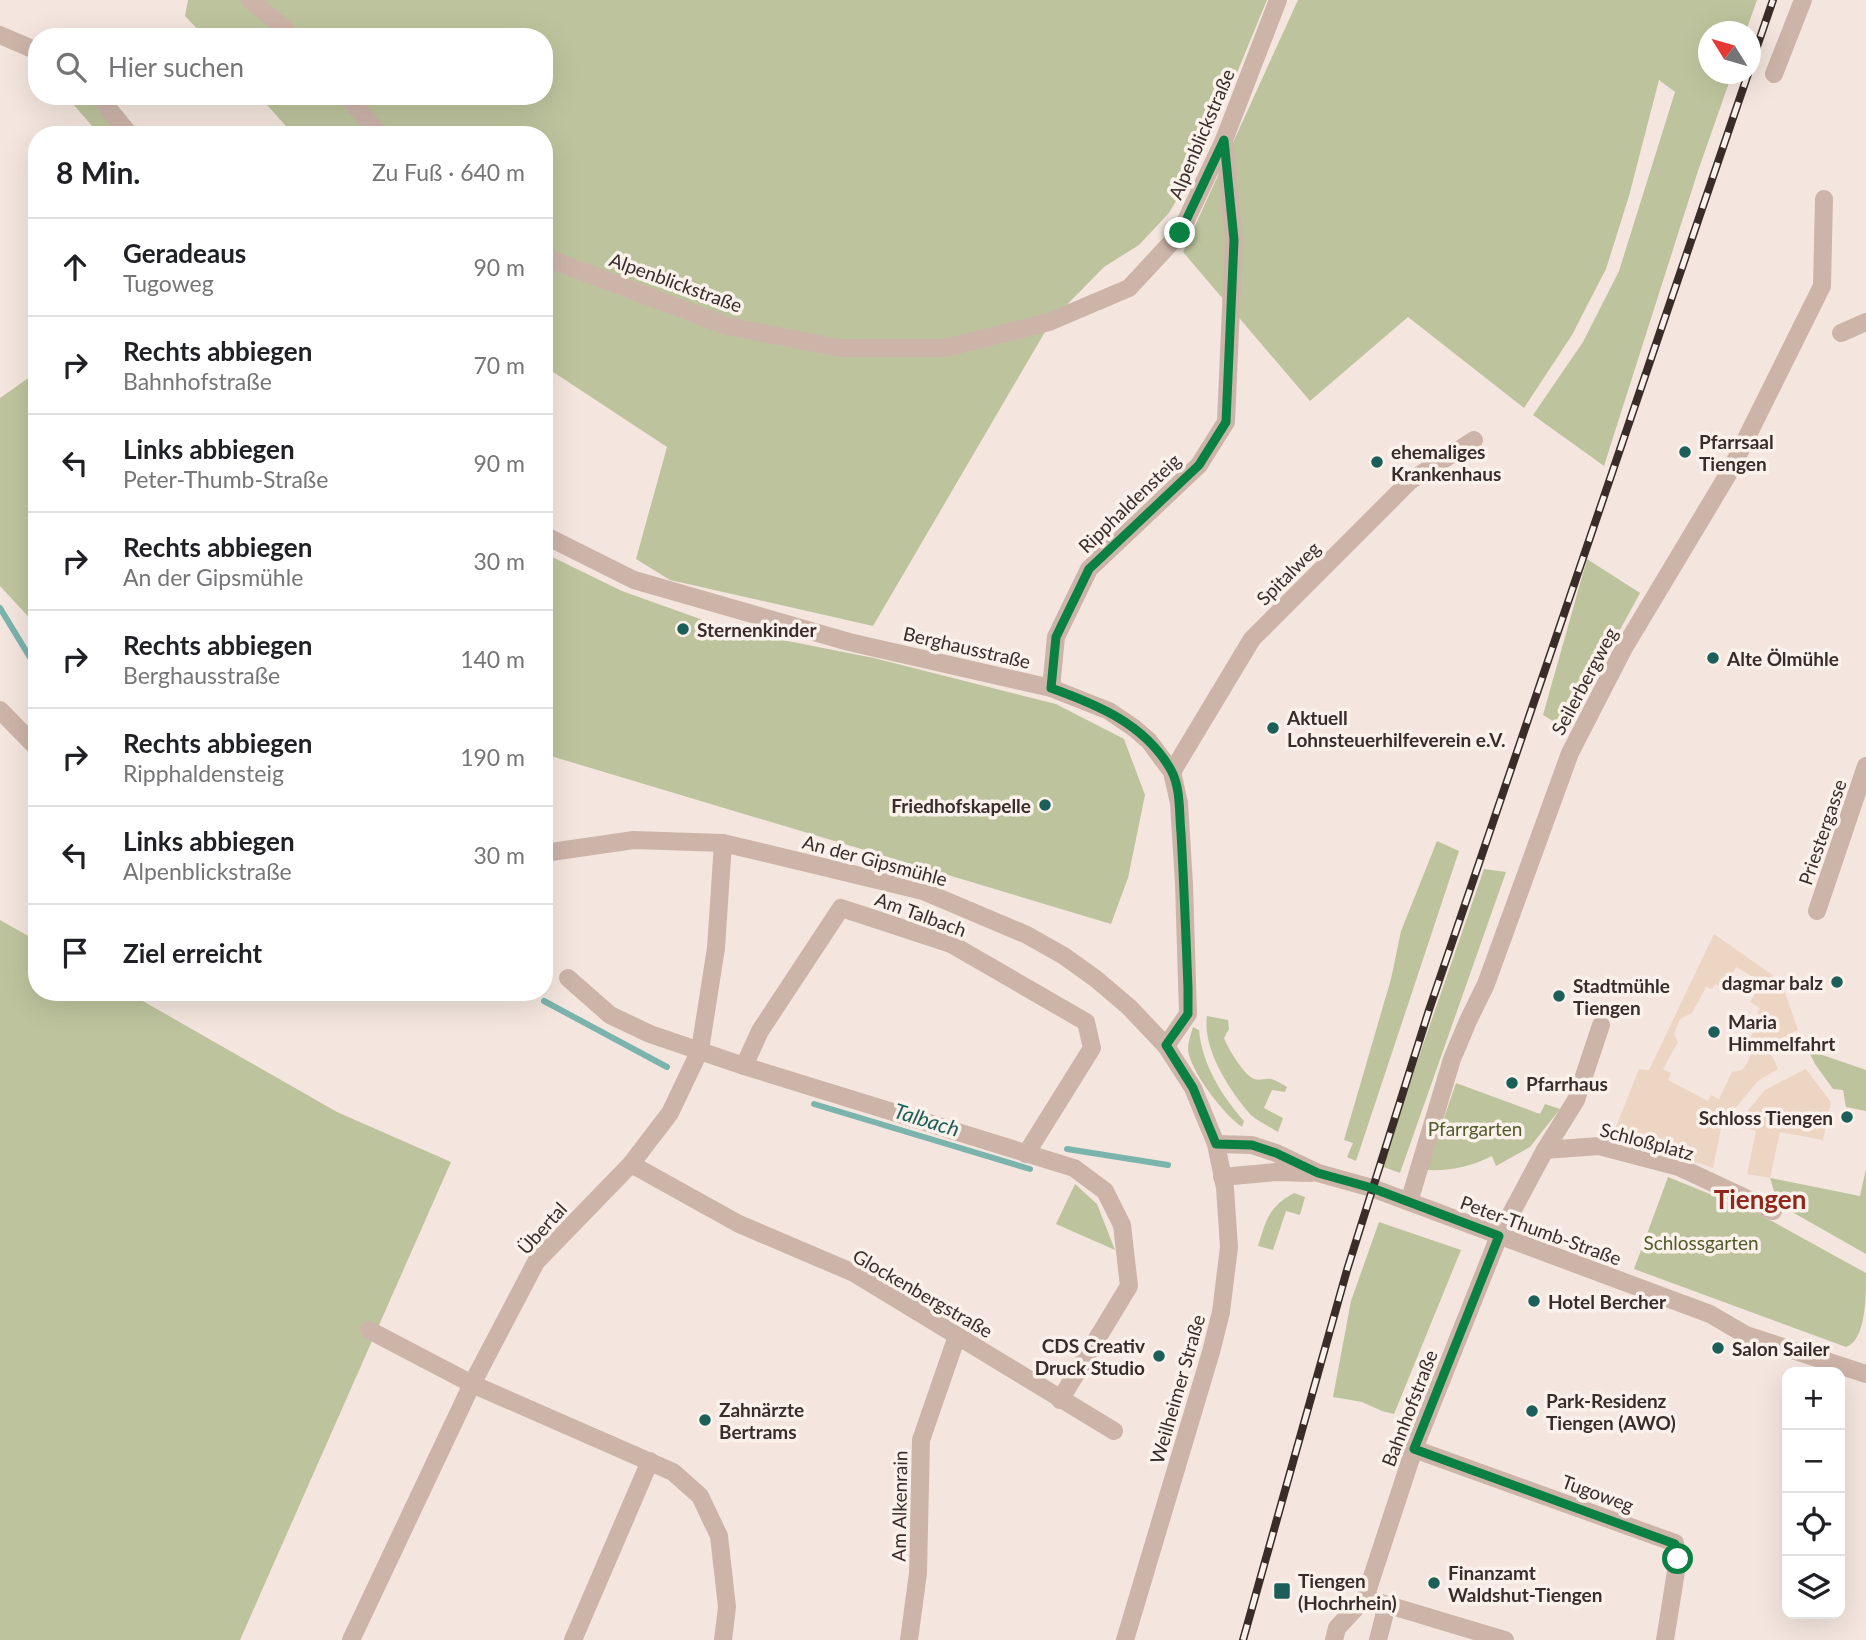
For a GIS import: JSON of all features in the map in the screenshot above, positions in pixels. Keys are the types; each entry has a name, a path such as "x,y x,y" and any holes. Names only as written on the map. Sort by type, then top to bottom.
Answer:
{"street":[{"path":"250,0 284,28"},
{"name":"Alpenblickstraße","path":"553,260 727,326 839,348 945,348 1049,322 1129,288 1180,233 1224,140 1278,0"},
{"path":"1774,75 1803,0"},
{"path":"0,35 28,47"},
{"path":"105,105 123,126"},
{"path":"354,105 373,126"},
{"name":"Ripphaldensteig","path":"1051,688 1056,637 1089,569 1199,465 1226,422 1234,240 1224,140"},
{"name":"Seilerbergweg","path":"1409,1202 1452,1059 1486,984 1570,753 1624,648 1730,471 1822,286 1824,199"},
{"path":"1841,333 1866,322"},
{"name":"Spitalweg","path":"1172,772 1252,639 1410,481 1474,440"},
{"name":"Berghausstraße","path":"553,540 634,580 849,642 1051,688 1109,711 1149,741 1172,772 1180,817 1188,1014 1166,1045"},
{"path":"0,710 28,739"},
{"name":"Priestergasse","path":"1817,911 1866,766"},
{"name":"An der Gipsmühle","path":"553,852 634,840 723,843 923,891 999,922 1064,956 1129,1007 1166,1045 1193,1088 1216,1144"},
{"name":"Übertal","path":"351,1640 472,1384 536,1262 631,1164 670,1113 700,1050 716,948 723,843"},
{"name":"Am Talbach","path":"744,1066 760,1031 841,908 951,944 1086,1022 1092,1048 1026,1154"},
{"path":"568,978 610,1015 650,1034 744,1066 1074,1168 1105,1191 1122,1225 1129,1286 1060,1400"},
{"name":"Bahnhofstraße","path":"1334,1640 1337,1629 1365,1598 1414,1449 1499,1236 1545,1150 1576,1100 1601,1025"},
{"name":"Peter-Thumb-Straße","path":"1216,1144 1252,1145 1276,1153 1318,1173 1358,1183 1710,1314 1746,1335 1866,1374"},
{"name":"Weilheimer Straße","path":"1125,1640 1221,1312 1229,1247 1216,1144"},
{"name":"Schloßplatz","path":"1545,1150 1598,1146 1679,1167 1773,1211"},
{"name":"Glockenbergstraße","path":"631,1164 739,1224 854,1273 1060,1400 1114,1430"},
{"name":"Peter-Thumb-Straße","path":"1222,1177 1276,1172 1318,1173"},
{"path":"369,1330 472,1384 673,1472 700,1496 719,1536 727,1607 723,1640"},
{"name":"Am Alkenrain","path":"909,1640 918,1573 922,1440 957,1336"},
{"name":"Tugoweg","path":"1414,1449 1675,1544 1678,1559 1665,1640"},
{"path":"573,1640 650,1461"},
{"path":"1365,1598 1505,1640"},
{"path":"1378,1640 1387,1605"}],"green space":[{"path":"188,0 1267,0 1203,155 1169,213 1139,245 1104,267 1052,320 873,626 670,580 636,559 667,447 553,372 553,126 286,126 267,105 553,105 553,28 196,28 185,16"},
{"path":"1298,0 1757,0 1750,21 1698,21 1698,84 1728,84 1604,466 1533,415 1583,342 1619,271 1675,92 1659,80 1629,196 1606,269 1572,335 1524,408 1408,317 1310,401 1183,252"},
{"path":"74,105 95,105 113,126 92,126"},
{"path":"28,378 28,616 0,586 0,398"},
{"path":"553,557 622,591 731,630 874,658 1056,704 1124,739 1145,795 1128,878 1111,924 553,757"},
{"path":"1587,559 1640,593 1566,729 1543,715"},
{"path":"1437,841 1459,851 1356,1161 1347,1157 1353,1143 1344,1140 1391,979 1401,931"},
{"path":"1484,869 1506,872 1400,1173 1381,1166"},
{"path":"0,920 28,936 28,1001 143,1001 337,1112 451,1162 240,1640 0,1640"},
{"path":"1207,1016 1228,1020 1229,1029 1224,1038 1245,1072 1256,1080 1269,1079 1287,1087 1285,1092 1272,1090 1264,1108 1283,1118 1278,1132 1250,1114 1226,1081 1213,1055"},
{"path":"1193,1027 1199,1030 1204,1055 1214,1079 1244,1121 1242,1127 1218,1103 1194,1068 1188,1049"},
{"path":"1808,1050 1866,1070 1866,1111 1846,1107 1843,1090 1833,1089"},
{"name":"Pfarrgarten","path":"1456,1083 1540,1114 1545,1104 1560,1109 1530,1147 1496,1166 1492,1156 1460,1168 1426,1170"},
{"path":"1866,1169 1866,1254 1778,1204 1770,1178 1860,1196"},
{"name":"Schlossgarten","path":"1668,1177 1759,1214 1866,1273 1864,1316 1853,1343 1846,1347 1634,1269"},
{"path":"1075,1184 1097,1204 1115,1250 1056,1224"},
{"path":"1294,1193 1305,1197 1300,1215 1286,1211 1273,1250 1258,1246 1273,1209"},
{"path":"1379,1222 1461,1250 1394,1414 1362,1402 1333,1397 1351,1301"}],"shaded area":[{"path":"1714,934 1781,981 1798,1030 1767,1045 1778,1069 1758,1081 1722,1124 1713,1168 1613,1134 1639,1069 1649,1070","holes":["1736,967 1762,982 1750,1002 1760,1008 1757,1013 1762,1016 1748,1042 1751,1051 1748,1062 1742,1070 1732,1072 1719,1099 1711,1095 1708,1101 1668,1080 1671,1073 1663,1069 1678,1042 1674,1034 1680,1019 1692,1013 1706,987 1712,989 1715,984 1724,989"]},
{"path":"1806,1069 1831,1102 1823,1140 1780,1132 1770,1178 1747,1174 1756,1131 1735,1126 1765,1090"}],"waterway":[{"path":"0,608 28,654"},
{"name":"Talbach","path":"544,1001 667,1067"},
{"name":"Talbach","path":"814,1104 1030,1169"},
{"name":"Talbach","path":"1067,1149 1168,1165"}],"railway":[{"path":"1761,35 1773,0"},
{"path":"1243,1640 1347,1270 1429,1010 1745,84"}],"place":[{"name":"Pfarrsaal Tiengen","path":"1685,452"},
{"name":"ehemaliges Krankenhaus","path":"1377,462"},
{"name":"Sternenkinder","path":"683,629"},
{"name":"Alte Ölmühle","path":"1713,658"},
{"name":"Aktuell Lohnsteuerhilfeverein e.V.","path":"1273,728"},
{"name":"Friedhofskapelle","path":"1045,805"},
{"name":"dagmar balz","path":"1837,982"},
{"name":"Stadtmühle Tiengen","path":"1559,996"},
{"name":"Maria Himmelfahrt","path":"1714,1032"},
{"name":"Pfarrhaus","path":"1512,1083"},
{"name":"Schloss Tiengen","path":"1847,1117"},
{"name":"Hotel Bercher","path":"1534,1301"},
{"name":"Salon Sailer","path":"1718,1348"},
{"name":"CDS Creativ Druck Studio","path":"1159,1356"},
{"name":"Park-Residenz Tiengen (AWO)","path":"1532,1411"},
{"name":"Zahnärzte Bertrams","path":"705,1420"},
{"name":"Finanzamt Waldshut-Tiengen","path":"1434,1583"},
{"name":"Tiengen (Hochrhein)","path":"1282,1591"}],"district":[{"name":"Tiengen","path":"1760,1199"}],"route":[{"path":"1180,233 1224,140 1234,240 1226,422 1199,465 1089,569 1056,637 1051,688 1109,711 1122,719 1149,741 1172,772 1179,803 1188,1014 1166,1045 1193,1088 1216,1144 1252,1145 1318,1173 1358,1183 1499,1236 1414,1449 1675,1544 1678,1559"}]}
